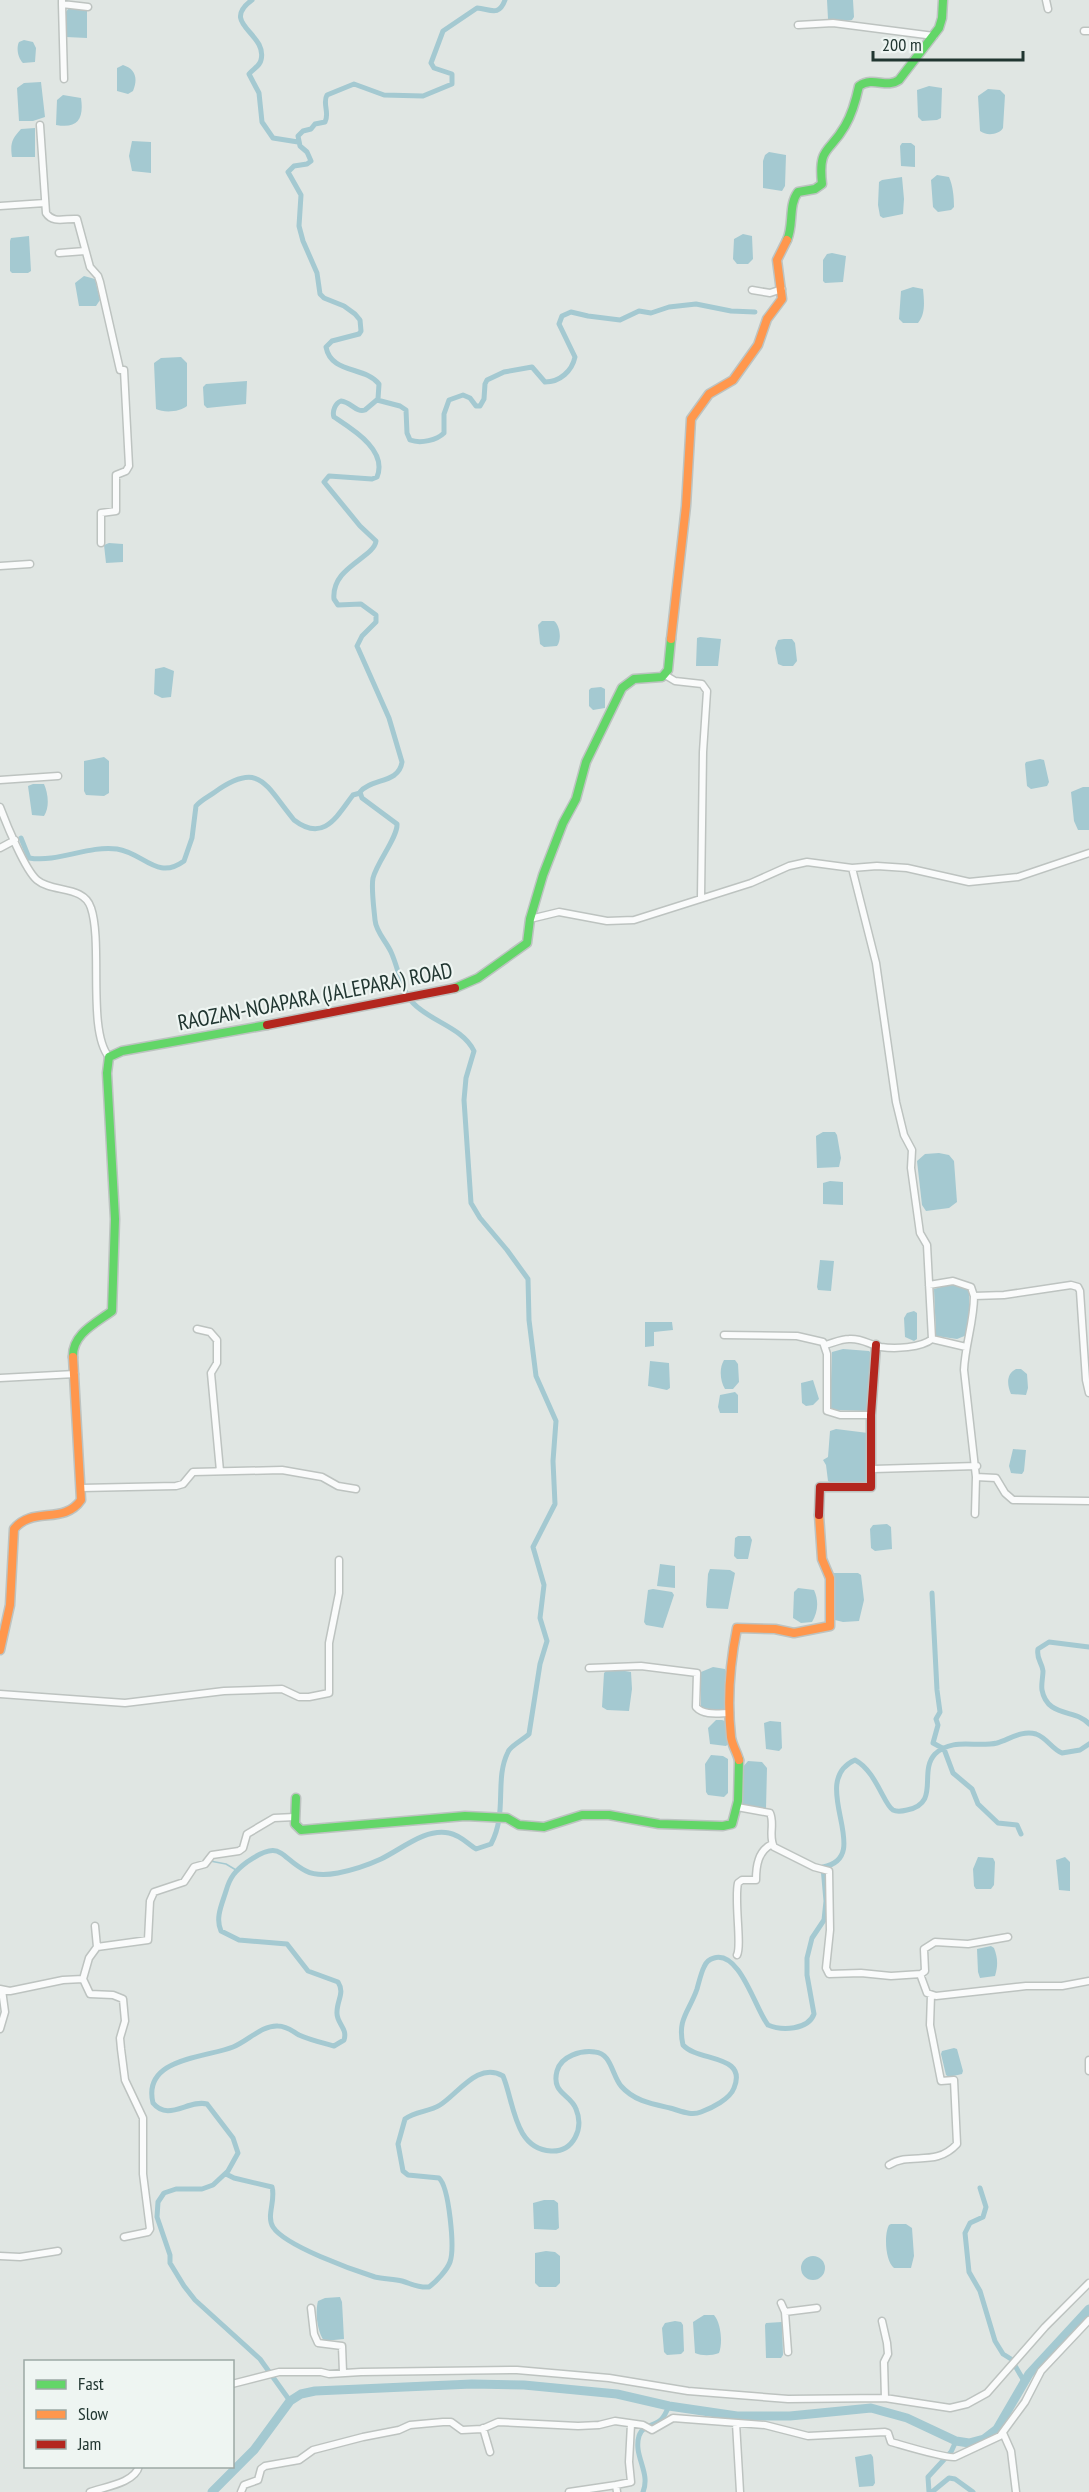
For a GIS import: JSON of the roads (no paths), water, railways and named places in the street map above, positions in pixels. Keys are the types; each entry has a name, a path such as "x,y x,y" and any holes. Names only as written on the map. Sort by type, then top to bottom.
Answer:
{"main road":[{"path":"665,675 670,661 686,506 691,419 710,394 726,386 739,373 758,345 767,319 780,303 782,289 777,260 791,231 793,198 798,192 815,189 822,184 823,179 819,166 822,154 844,127 854,106 859,86 874,80 890,83 898,81 941,26 943,0"},
{"name":"RAOZAN-NOAPARA (JALEPARA) ROAD","path":"109,1057 122,1051 207,1037 459,987 478,978 524,946 528,939 530,923 550,857 563,823 576,799 586,762 622,688 634,679 660,678 665,675"},
{"path":"0,1650 8,1627 14,1579 14,1529 17,1523 25,1518 60,1514 73,1510 80,1504 73,1350 78,1337 112,1311 113,1299 115,1219 107,1073 109,1057"},
{"path":"296,1798 295,1824 301,1830 449,1816 507,1818 519,1826 529,1827 554,1826 582,1815 609,1815 658,1824 729,1826 735,1821 737,1807 737,1754 732,1748 730,1713 737,1628 775,1629 794,1633 830,1626 830,1578 822,1559 819,1536 819,1486 872,1487 871,1415 876,1345"}],"street":[{"path":"1046,0 1048,9"},
{"path":"64,79 62,2 88,7"},
{"path":"798,25 833,23 934,36"},
{"path":"40,125 46,213 51,219 77,219 90,267 100,282 120,370 124,370 129,466 126,471 116,475 116,511 101,513 100,543"},
{"path":"0,206 45,203"},
{"path":"59,253 85,251"},
{"path":"752,290 770,292 782,289"},
{"path":"0,566 30,564"},
{"path":"665,675 675,681 702,684 708,691 702,761 702,897"},
{"path":"0,780 58,776"},
{"path":"0,807 33,878 81,895 89,902 94,921 99,1028 105,1052 109,1057"},
{"path":"0,848 15,840"},
{"path":"530,923 559,912 593,920 627,921 751,882 797,864 813,862 852,868 899,867 969,882 1018,877 1089,853"},
{"path":"852,868 876,963 896,1102 904,1135 912,1150 912,1178 920,1233 927,1245 932,1339"},
{"path":"929,1285 959,1282 971,1287 974,1296 972,1328 966,1347 964,1370 976,1466 975,1514"},
{"path":"974,1296 1004,1295 1071,1285 1078,1287 1089,1393"},
{"path":"197,1329 210,1332 216,1336 217,1340 217,1363 211,1373 220,1471"},
{"path":"724,1335 797,1336 816,1339 825,1345 827,1354 827,1411 840,1415 871,1415"},
{"path":"825,1345 848,1339 898,1347 926,1344 932,1339"},
{"path":"932,1339 966,1347"},
{"path":"0,1378 75,1374"},
{"path":"873,1469 976,1466"},
{"path":"81,1488 176,1486 183,1484 193,1472 282,1470 322,1477 338,1486 356,1489"},
{"path":"976,1477 996,1478 1012,1500 1089,1501"},
{"path":"0,1694 125,1703 224,1691 282,1689 299,1697 329,1693 329,1643 339,1593 339,1560"},
{"path":"589,1668 641,1666 697,1673 696,1707 708,1713 730,1713"},
{"path":"737,1807 770,1813 774,1847 829,1871 831,1908 826,1961 829,1974 861,1973 891,1976 920,1974 925,1971 924,1949 927,1945 935,1942 968,1944 1008,1937"},
{"path":"97,1947 148,1940 151,1895 184,1882 194,1867 209,1859 239,1851 245,1843 247,1834 274,1818 295,1817"},
{"path":"737,1955 740,1950 737,1942 738,1883 742,1880 756,1880 756,1871 763,1850 772,1844"},
{"path":"95,1926 97,1947 89,1958 83,1979 90,1994 119,1996 123,1999 125,2021 120,2038 123,2068 125,2079 143,2118 143,2174 150,2229 148,2232 124,2237"},
{"path":"889,2165 897,2161 934,2159 942,2156 957,2144 954,2080 941,2081 930,2025 931,1995 924,1987 920,1974"},
{"path":"0,2029 5,2012 1,1989 10,1991 63,1980 83,1979"},
{"path":"931,1995 969,1994 1026,1986 1062,1986 1089,1981"},
{"path":"1089,2060 1089,2071"},
{"path":"0,2256 20,2257 58,2252"},
{"path":"234,2384 279,2372 330,2374 517,2370 598,2377 688,2391 788,2399 885,2398 937,2407 959,2407 987,2393 1045,2327 1089,2283"},
{"path":"781,2303 785,2312 788,2352"},
{"path":"311,2308 314,2334 318,2343 342,2346 343,2372"},
{"path":"785,2312 817,2308"},
{"path":"882,2320 888,2354 884,2362 885,2398"},
{"path":"241,2492 244,2485 258,2480 263,2467 298,2460 313,2450 399,2430 410,2425 443,2422 451,2422 462,2430 514,2421 526,2424 578,2426 599,2425 615,2421 643,2425 650,2429 674,2418 765,2425 808,2436 885,2432 888,2433 891,2442 949,2458 986,2444 1003,2433 1025,2402 1041,2372 1089,2320"},
{"path":"736,2423 740,2492"},
{"path":"569,2492 616,2488 631,2482 629,2462 631,2424"},
{"path":"483,2428 490,2452"},
{"path":"1003,2433 1011,2451 1016,2492"},
{"path":"90,2492 131,2477 138,2472 139,2468"}],"water":[{"path":"827,0 853,0 854,17 852,20 839,22 828,19"},
{"path":"70,7 87,10 87,38 66,37 64,14"},
{"path":"24,40 33,42 36,48 35,62 23,63 20,58 18,44"},
{"path":"123,65 131,69 135,75 133,91 128,94 117,91 117,68"},
{"path":"41,82 45,117 33,121 19,121 17,88 24,83"},
{"path":"929,86 942,88 941,118 922,121 918,117 917,90"},
{"path":"988,89 1000,90 1005,95 1003,128 992,134 980,131 978,96"},
{"path":"63,95 81,98 81,112 78,121 64,126 56,125 57,100"},
{"path":"35,128 35,157 12,157 12,145 18,132 21,129"},
{"path":"132,141 151,142 151,173 132,171 129,156"},
{"path":"902,143 911,143 915,146 915,167 901,166 900,146"},
{"path":"769,152 786,155 785,186 782,191 763,188 763,161"},
{"path":"937,175 949,177 954,199 954,207 951,210 938,212 933,207 931,180"},
{"path":"902,177 903,214 883,218 880,216 878,205 879,182"},
{"path":"743,234 752,236 753,259 748,264 737,264 733,259 734,239"},
{"path":"29,236 31,271 12,273 10,271 11,238"},
{"path":"827,254 846,256 843,282 825,283 823,281 823,260"},
{"path":"84,276 95,279 100,300 96,306 79,306 75,283"},
{"path":"913,287 923,289 922,315 918,323 903,323 899,319 901,291"},
{"path":"181,357 187,363 187,406 172,411 156,409 154,363 161,358"},
{"path":"247,381 246,404 207,408 204,405 203,387 206,384"},
{"path":"123,544 123,562 106,563 104,545"},
{"path":"542,621 556,623 560,637 557,646 544,647 540,644 538,625"},
{"path":"697,638 721,639 718,666 696,666"},
{"path":"792,639 795,643 797,661 793,666 778,664 775,648 778,640"},
{"path":"164,667 174,671 171,697 162,698 154,694 155,669"},
{"path":"601,687 605,689 605,708 593,710 589,706 589,690"},
{"path":"104,757 109,761 109,793 104,796 86,795 84,761"},
{"path":"1040,759 1044,760 1049,782 1047,786 1031,789 1027,786 1025,764"},
{"path":"44,784 48,804 44,816 32,815 28,786"},
{"path":"1089,787 1089,830 1078,830 1074,821 1071,792"},
{"path":"823,1132 835,1132 837,1135 841,1158 839,1167 817,1168 816,1136"},
{"path":"925,1154 949,1155 954,1161 957,1202 949,1208 926,1211 922,1205 917,1161"},
{"path":"843,1182 843,1205 823,1204 823,1183"},
{"path":"820,1260 834,1261 831,1291 818,1290"},
{"path":"951,1284 968,1288 969,1291 970,1328 967,1335 957,1339 936,1336 934,1289"},
{"path":"914,1311 917,1313 917,1339 914,1341 905,1337 904,1318 907,1313"},
{"path":"645,1322 672,1322 673,1330 654,1332 654,1346 645,1347"},
{"path":"843,1349 869,1351 872,1354 869,1407 866,1411 832,1410 830,1407 832,1352"},
{"path":"724,1360 735,1360 738,1364 739,1382 733,1389 725,1389 722,1382 721,1371"},
{"path":"650,1361 669,1363 670,1388 667,1390 648,1386"},
{"path":"1016,1369 1021,1369 1027,1374 1026,1395 1011,1394 1009,1377"},
{"path":"813,1380 819,1399 813,1405 806,1406 802,1403 801,1383"},
{"path":"735,1392 738,1395 738,1413 720,1413 718,1407 720,1395"},
{"path":"836,1429 868,1433 868,1482 832,1483 828,1481 823,1460 828,1457 830,1431"},
{"path":"1013,1449 1026,1450 1022,1474 1011,1473 1009,1466"},
{"path":"887,1524 891,1527 892,1549 875,1551 871,1548 870,1529 873,1525"},
{"path":"750,1536 752,1540 748,1559 737,1559 734,1556 735,1538"},
{"path":"660,1564 675,1566 675,1588 657,1586"},
{"path":"710,1569 730,1570 735,1573 728,1609 707,1608"},
{"path":"834,1573 861,1575 864,1600 859,1621 835,1620"},
{"path":"798,1588 814,1590 817,1606 812,1622 801,1623 793,1618 794,1592"},
{"path":"648,1590 672,1592 674,1595 663,1628 646,1625 644,1622"},
{"path":"713,1667 725,1669 727,1674 727,1708 725,1710 706,1710 701,1707 701,1672"},
{"path":"613,1669 631,1672 632,1689 629,1711 607,1710 602,1707 604,1673"},
{"path":"716,1720 728,1722 729,1743 726,1746 710,1744 708,1728"},
{"path":"781,1722 782,1748 779,1751 766,1749 764,1723"},
{"path":"711,1755 728,1759 728,1793 724,1797 708,1795 706,1792 705,1764"},
{"path":"748,1761 762,1762 767,1768 766,1809 742,1806 742,1768"},
{"path":"978,1857 993,1858 995,1862 994,1885 991,1889 976,1889 974,1886 973,1869"},
{"path":"1065,1857 1070,1862 1070,1891 1059,1890 1056,1860"},
{"path":"991,1946 994,1948 997,1959 995,1976 980,1978 977,1949"},
{"path":"957,2049 963,2071 962,2074 949,2077 946,2075 941,2054 942,2051"},
{"path":"554,2200 558,2203 559,2228 556,2230 534,2229 533,2203"},
{"path":"891,2224 906,2224 912,2228 914,2256 911,2268 894,2268 891,2265 886,2247 886,2235"},
{"path":"555,2252 560,2256 560,2283 556,2287 539,2287 535,2283 535,2253"},
{"path":"813,2256 821,2260 825,2268 821,2276 813,2280 805,2276 801,2268 805,2260"},
{"path":"340,2297 344,2339 324,2341 317,2321 318,2301"},
{"path":"704,2315 714,2315 720,2328 719,2353 713,2355 695,2353 693,2322"},
{"path":"675,2321 683,2325 684,2351 681,2354 667,2355 664,2352 662,2328 665,2323"},
{"path":"782,2322 783,2355 781,2358 766,2358 765,2325"},
{"path":"871,2454 875,2483 873,2486 859,2487 855,2457"}],"waterway":[{"path":"252,0 243,8 240,16 261,51 258,66 249,74 259,93 262,122 273,138 298,142"},
{"path":"290,2401 260,2359 195,2300 170,2263 170,2255 157,2217 158,2202 164,2193 176,2189 202,2189 213,2185 228,2171 238,2153 233,2138 207,2104 200,2103 165,2110 153,2103 152,2088 157,2077 166,2068 178,2062 233,2047 272,2026 284,2027 303,2037 334,2046 344,2040 344,2032 337,2016 341,1993 338,1982 308,1971 287,1944 239,1940 221,1931 219,1916 228,1886 239,1868 247,1862 267,1851 274,1851 280,1852 306,1871 326,1875 371,1863 422,1836 440,1832 460,1837 476,1849 491,1844 499,1820 504,1763 509,1750 529,1734 540,1664 547,1641 540,1618 544,1585 533,1547 555,1504 553,1461 556,1421 536,1376 529,1320 528,1279 480,1218 471,1203 464,1100 466,1078 474,1051 462,1036 420,1010 413,1003 402,985 391,952 376,924 372,893 373,878 394,836 397,824 362,798 360,792 371,784 396,774 402,762 389,718 357,646 362,636 376,622 376,615 361,604 338,605 334,599 339,579 345,571 368,553 376,541 360,526 324,482 329,476 372,479 377,477 379,467 373,449 358,434 334,417 333,413 341,401 359,410 365,410 378,399 379,384 366,374 341,366 329,356 326,347 332,341 359,334 360,320 344,306 320,294 317,273 299,226 301,195 288,172 294,166 311,161 307,152 300,146 298,136 315,124 325,122 327,95 354,84 384,95 423,96 452,84 452,74 434,68 431,63 443,31 477,8 500,9 505,0"},
{"path":"377,400 400,406 406,410 407,433 410,440 428,441 444,433 444,414 449,400 463,395 470,398 476,406 480,406 484,399 487,380 504,372 532,367 545,382 556,380 564,375 571,367 575,357 559,324 562,316 571,312 620,320 639,311 651,313 669,307 696,304 731,311 755,312"},
{"path":"21,838 29,858 51,858 106,848 127,851 150,864 166,868 184,861 192,838 196,806 202,800 242,778 260,781 268,787 294,820 314,829 329,824 353,795 360,793"},
{"path":"932,1593 940,1712 936,1719 938,1725 933,1743 944,1749 953,1773 972,1789 978,1804 998,1823 1017,1825 1021,1834"},
{"path":"1089,1647 1049,1642 1038,1649 1038,1658 1043,1671 1042,1688 1045,1699 1056,1709 1084,1719 1089,1724"},
{"path":"226,2174 272,2187 271,2223 291,2242 351,2269 375,2277 429,2287 441,2276 450,2262 452,2244 450,2218 446,2193 439,2178 408,2175 403,2171 398,2144 405,2119 440,2105 477,2076 494,2072 503,2076 517,2122 529,2142 551,2151 566,2148 575,2138 579,2124 574,2104 557,2085 557,2071 563,2061 572,2055 590,2052 605,2056 621,2086 637,2098 690,2113 701,2112 715,2106 732,2092 736,2077 734,2069 719,2060 690,2050 683,2045 682,2036 685,2016 708,1961 713,1958 723,1958 732,1963 746,1983 768,2025 794,2028 806,2023 814,2014 807,1975 807,1958 812,1938 824,1920 826,1901 823,1867 838,1860 843,1849 837,1801 837,1785 842,1771 855,1760 869,1772 890,1807 895,1811 902,1811 917,1806 923,1801 930,1761 935,1754 949,1746 997,1743 1021,1734 1031,1733 1040,1736 1062,1753 1080,1750 1089,1744"},
{"path":"210,1861 226,1864 236,1870"},
{"path":"980,2188 986,2207 983,2217 970,2223 965,2233 969,2272 980,2291 995,2341 1003,2354 1011,2359 1024,2381"},
{"path":"212,2492 254,2450 290,2401 301,2394 315,2391 472,2384 524,2385 617,2394 669,2406 737,2416 790,2416 871,2408 907,2418 956,2441 969,2443 984,2439 997,2429 1029,2374 1089,2309"},
{"path":"643,2492 645,2478 638,2450 639,2436 644,2428 662,2419 669,2406"},
{"path":"929,2492 928,2477 951,2452 956,2441"},
{"path":"932,2492 949,2478 955,2479 973,2492"}]}
